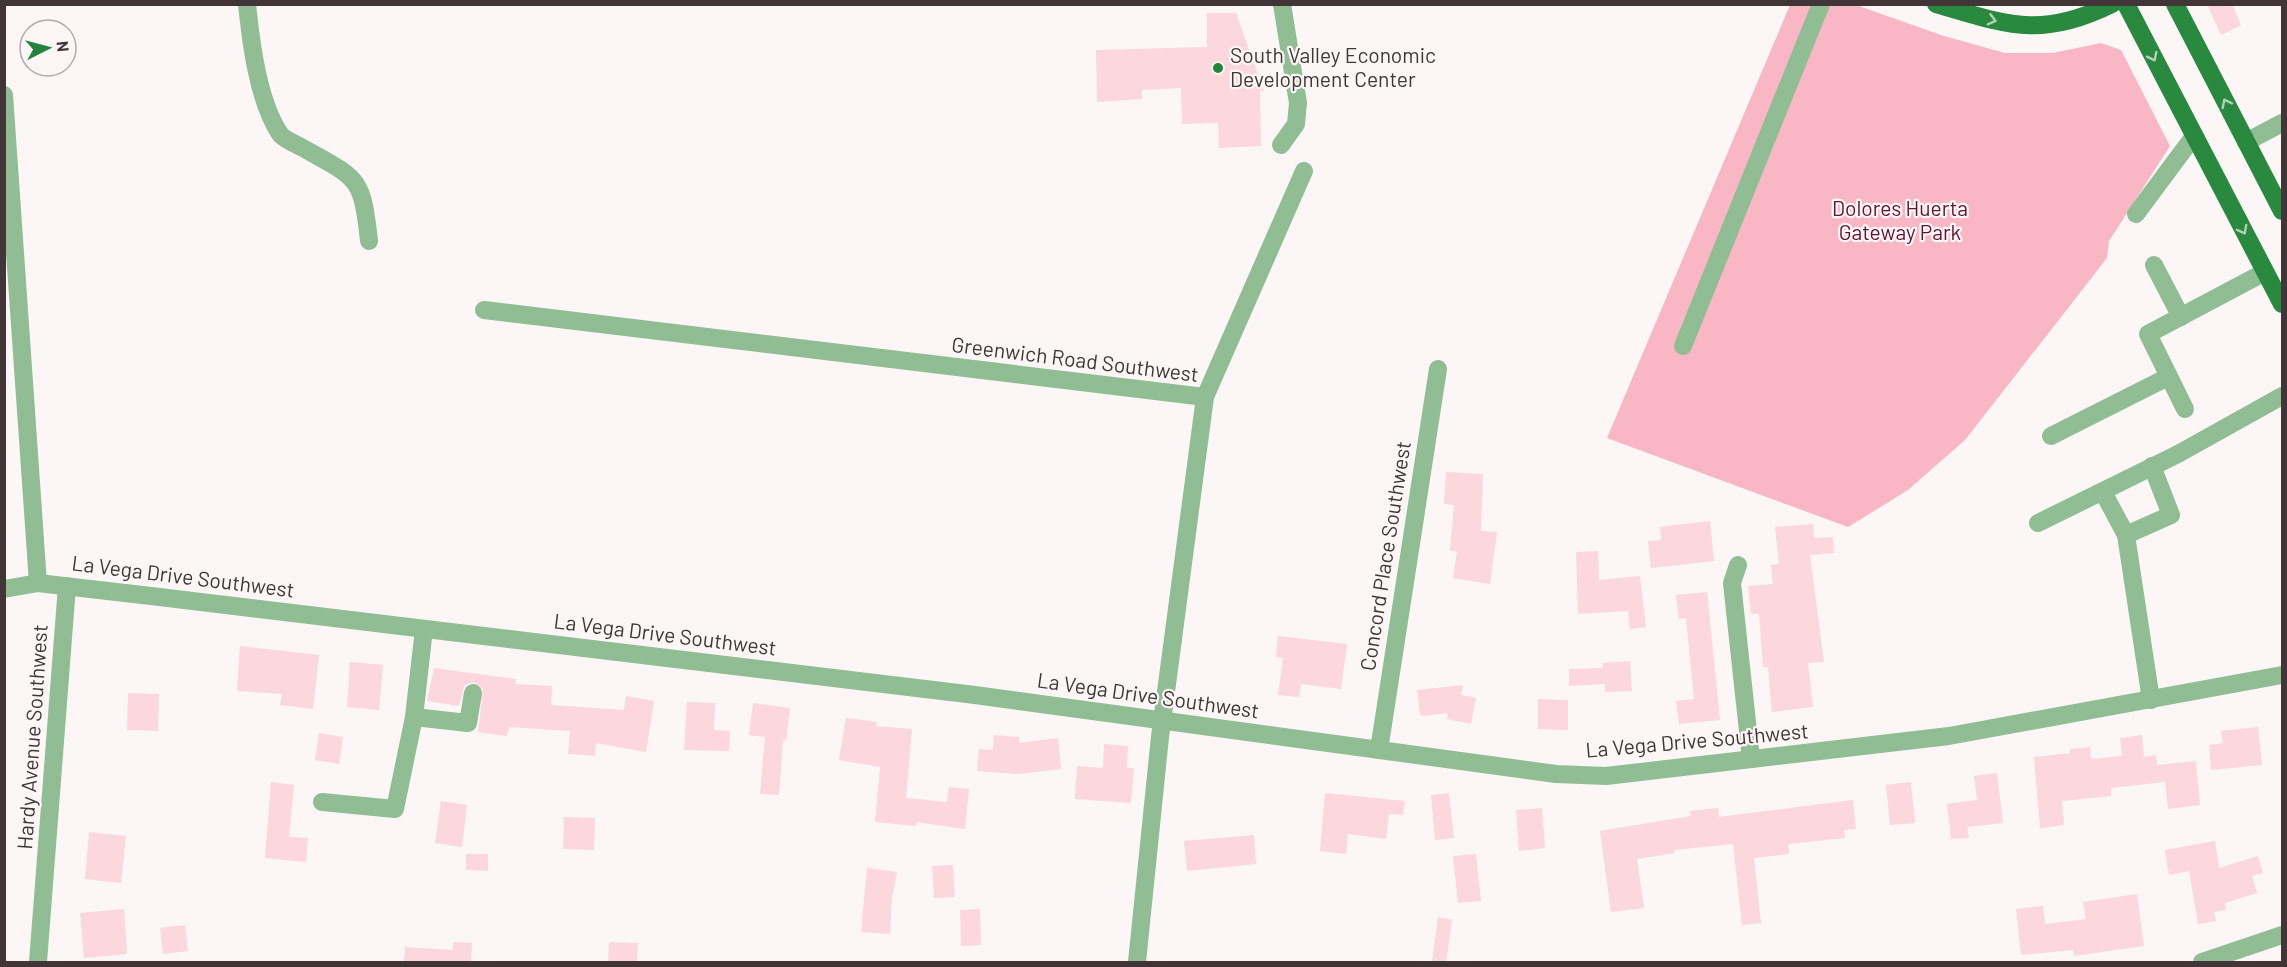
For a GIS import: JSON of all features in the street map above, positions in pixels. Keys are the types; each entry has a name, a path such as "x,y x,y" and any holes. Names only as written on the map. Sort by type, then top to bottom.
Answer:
{"main road":[{"path":"1936,4 2022,27 2066,24 2112,4"},
{"path":"2126,4 2283,304"},
{"path":"2175,4 2283,211"}],"street":[{"path":"247,4 252,54 264,94 281,135 349,173 364,198 369,241"},
{"path":"1281,145 1296,124 1298,103 1282,4"},
{"path":"1683,346 1821,4"},
{"path":"4,95 38,583"},
{"path":"2246,142 2283,123"},
{"path":"2136,214 2194,136"},
{"path":"1205,397 1304,171"},
{"path":"2154,265 2181,317"},
{"path":"2185,409 2148,334 2265,272"},
{"name":"Greenwich Road Southwest","path":"484,310 1205,397 1162,721 1137,963"},
{"name":"Concord Place Southwest","path":"1378,750 1438,369"},
{"path":"2051,436 2168,377"},
{"path":"2038,523 2103,492 2283,396"},
{"path":"2126,535 2171,516 2152,466"},
{"path":"2103,492 2126,535 2151,700"},
{"path":"1738,565 1732,583 1752,759"},
{"name":"La Vega Drive Southwest","path":"4,589 38,583 67,586 975,695 1556,774 1606,776 1938,738 2283,675"},
{"name":"Hardy Avenue Southwest","path":"38,963 67,586"},
{"path":"322,802 394,809 414,717 424,629"},
{"path":"414,717 468,723 472,693"},
{"path":"2202,963 2283,935"}],"green space":[{"name":"Dolores Huerta Gateway Park","path":"1790,5 1856,5 1944,36 2005,53 2053,53 2101,43 2121,50 2170,146 2109,241 2107,258 1965,440 1908,490 1848,527 1607,438"}],"building":[{"path":"2207,4 2232,4 2241,25 2221,35"},
{"name":"South Valley Economic Development Center","path":"1207,13 1236,13 1264,91 1260,91 1261,146 1219,148 1218,123 1182,124 1181,88 1142,90 1142,99 1097,102 1096,50 1207,47"},
{"path":"1446,472 1483,474 1481,531 1497,532 1490,584 1453,578 1457,551 1450,551 1454,505 1444,504"},
{"path":"1710,521 1714,561 1651,568 1648,541 1661,540 1660,527"},
{"path":"1813,524 1814,538 1833,537 1834,553 1810,555 1824,662 1808,663 1813,707 1772,712 1768,667 1763,667 1759,614 1751,614 1748,586 1773,584 1771,565 1779,564 1775,527"},
{"path":"1598,551 1599,580 1640,576 1646,627 1630,629 1628,611 1578,614 1576,552"},
{"path":"1707,592 1720,720 1679,724 1676,701 1694,699 1686,618 1679,619 1676,595"},
{"path":"1278,636 1347,644 1341,689 1301,684 1299,697 1278,695 1283,658 1276,657"},
{"path":"240,646 319,655 313,709 280,705 282,694 237,691"},
{"path":"1630,661 1632,691 1605,692 1605,684 1569,686 1569,669 1603,668 1603,663"},
{"path":"350,662 383,665 379,710 347,707"},
{"path":"434,668 516,679 515,684 552,686 551,705 624,710 626,696 654,701 646,752 596,743 595,756 568,754 570,731 509,727 507,736 478,732 483,689 474,682 465,685 459,706 427,701"},
{"path":"1463,685 1461,695 1476,698 1471,724 1447,719 1448,713 1422,716 1417,690"},
{"path":"128,693 159,694 158,731 127,730"},
{"path":"1538,699 1568,700 1568,730 1538,729"},
{"path":"687,702 715,703 714,730 730,731 729,751 684,750"},
{"path":"753,703 790,708 786,741 783,740 779,795 760,794 765,737 749,735"},
{"path":"846,718 877,722 876,726 912,729 906,798 947,802 949,787 969,789 965,829 917,822 916,826 875,822 880,767 839,760"},
{"path":"2258,727 2262,765 2211,770 2209,745 2223,743 2221,731"},
{"path":"319,733 343,737 339,764 315,760"},
{"path":"994,735 1019,737 1019,743 1058,738 1061,769 1016,774 977,771 979,749 993,750"},
{"path":"2142,735 2144,757 2156,755 2157,765 2196,761 2200,805 2168,809 2165,782 2111,788 2111,796 2062,801 2064,825 2040,828 2034,757 2070,753 2070,749 2090,747 2091,759 2122,756 2120,738"},
{"path":"1104,744 1128,746 1127,768 1134,768 1131,803 1075,799 1077,766 1103,768"},
{"path":"1997,773 2003,823 1967,827 1969,838 1951,839 1947,804 1977,800 1974,776"},
{"path":"271,782 294,785 289,837 308,838 306,862 265,858"},
{"path":"1911,782 1915,823 1890,825 1886,785"},
{"path":"1325,793 1405,801 1403,815 1389,814 1386,839 1348,834 1346,854 1320,851"},
{"path":"1449,793 1454,838 1435,840 1431,795"},
{"path":"1853,800 1856,829 1844,830 1845,838 1788,844 1789,854 1754,858 1761,923 1742,925 1733,844 1674,850 1675,853 1637,859 1644,908 1611,912 1600,831 1691,816 1690,811 1718,808 1719,817"},
{"path":"441,801 467,805 462,847 435,843"},
{"path":"1542,808 1545,848 1519,851 1516,810"},
{"path":"564,817 595,818 594,850 563,849"},
{"path":"89,832 126,836 121,883 85,879"},
{"path":"1254,835 1256,864 1187,871 1184,841"},
{"path":"2215,841 2219,868 2258,856 2263,873 2252,876 2257,893 2225,903 2226,910 2214,912 2216,921 2198,924 2189,871 2169,875 2165,850"},
{"path":"466,854 488,854 488,871 466,870"},
{"path":"1476,854 1481,901 1458,903 1453,856"},
{"path":"953,865 955,897 934,898 932,866"},
{"path":"867,868 897,872 892,897 890,934 861,932"},
{"path":"2137,894 2144,946 2074,956 2073,950 2021,955 2016,909 2043,906 2045,924 2086,919 2083,902"},
{"path":"124,909 127,954 84,958 80,913"},
{"path":"980,909 981,945 961,946 960,910"},
{"path":"1438,917 1452,920 1446,963 1432,962"},
{"path":"185,925 188,951 163,954 160,928"},
{"path":"453,942 472,943 471,963 404,963 405,947 453,950"},
{"path":"609,942 638,943 637,963 608,963"}],"place":[{"name":"South Valley Economic Development Center","path":"1218,68"}]}
